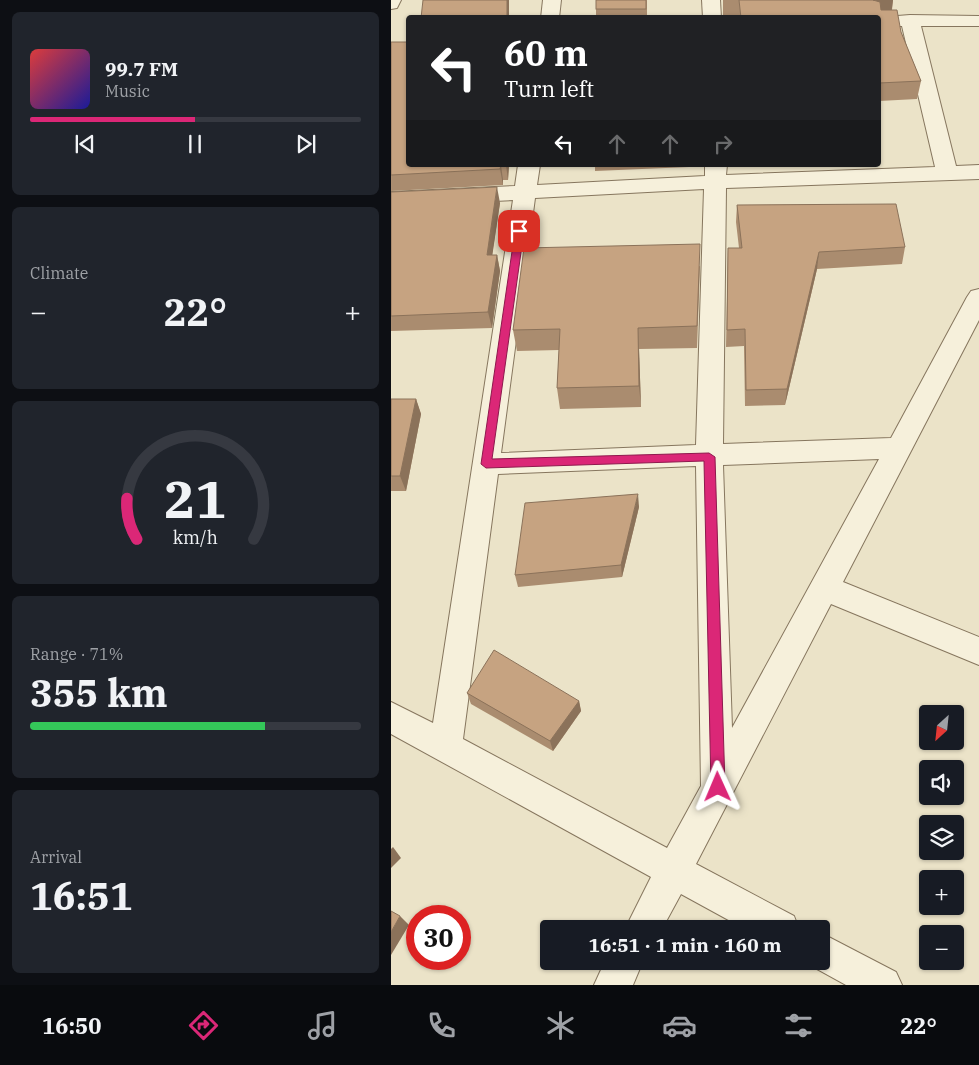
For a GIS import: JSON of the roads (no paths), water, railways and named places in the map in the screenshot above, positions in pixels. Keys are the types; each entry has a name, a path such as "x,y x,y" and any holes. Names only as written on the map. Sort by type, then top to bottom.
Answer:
{"street":[{"path":"550,15 552,0"},
{"path":"711,0 712,15"},
{"path":"910,20 947,173"},
{"path":"881,21 979,21"},
{"path":"446,747 529,167"},
{"path":"391,199 525,192 717,173 833,171 979,172"},
{"path":"717,173 712,290 709,457 718,787"},
{"path":"648,920 979,298"},
{"path":"486,464 709,457 898,448"},
{"path":"824,588 979,651"},
{"path":"391,717 765,920"},
{"path":"830,956 883,985"},
{"path":"613,985 620,970"}]}
